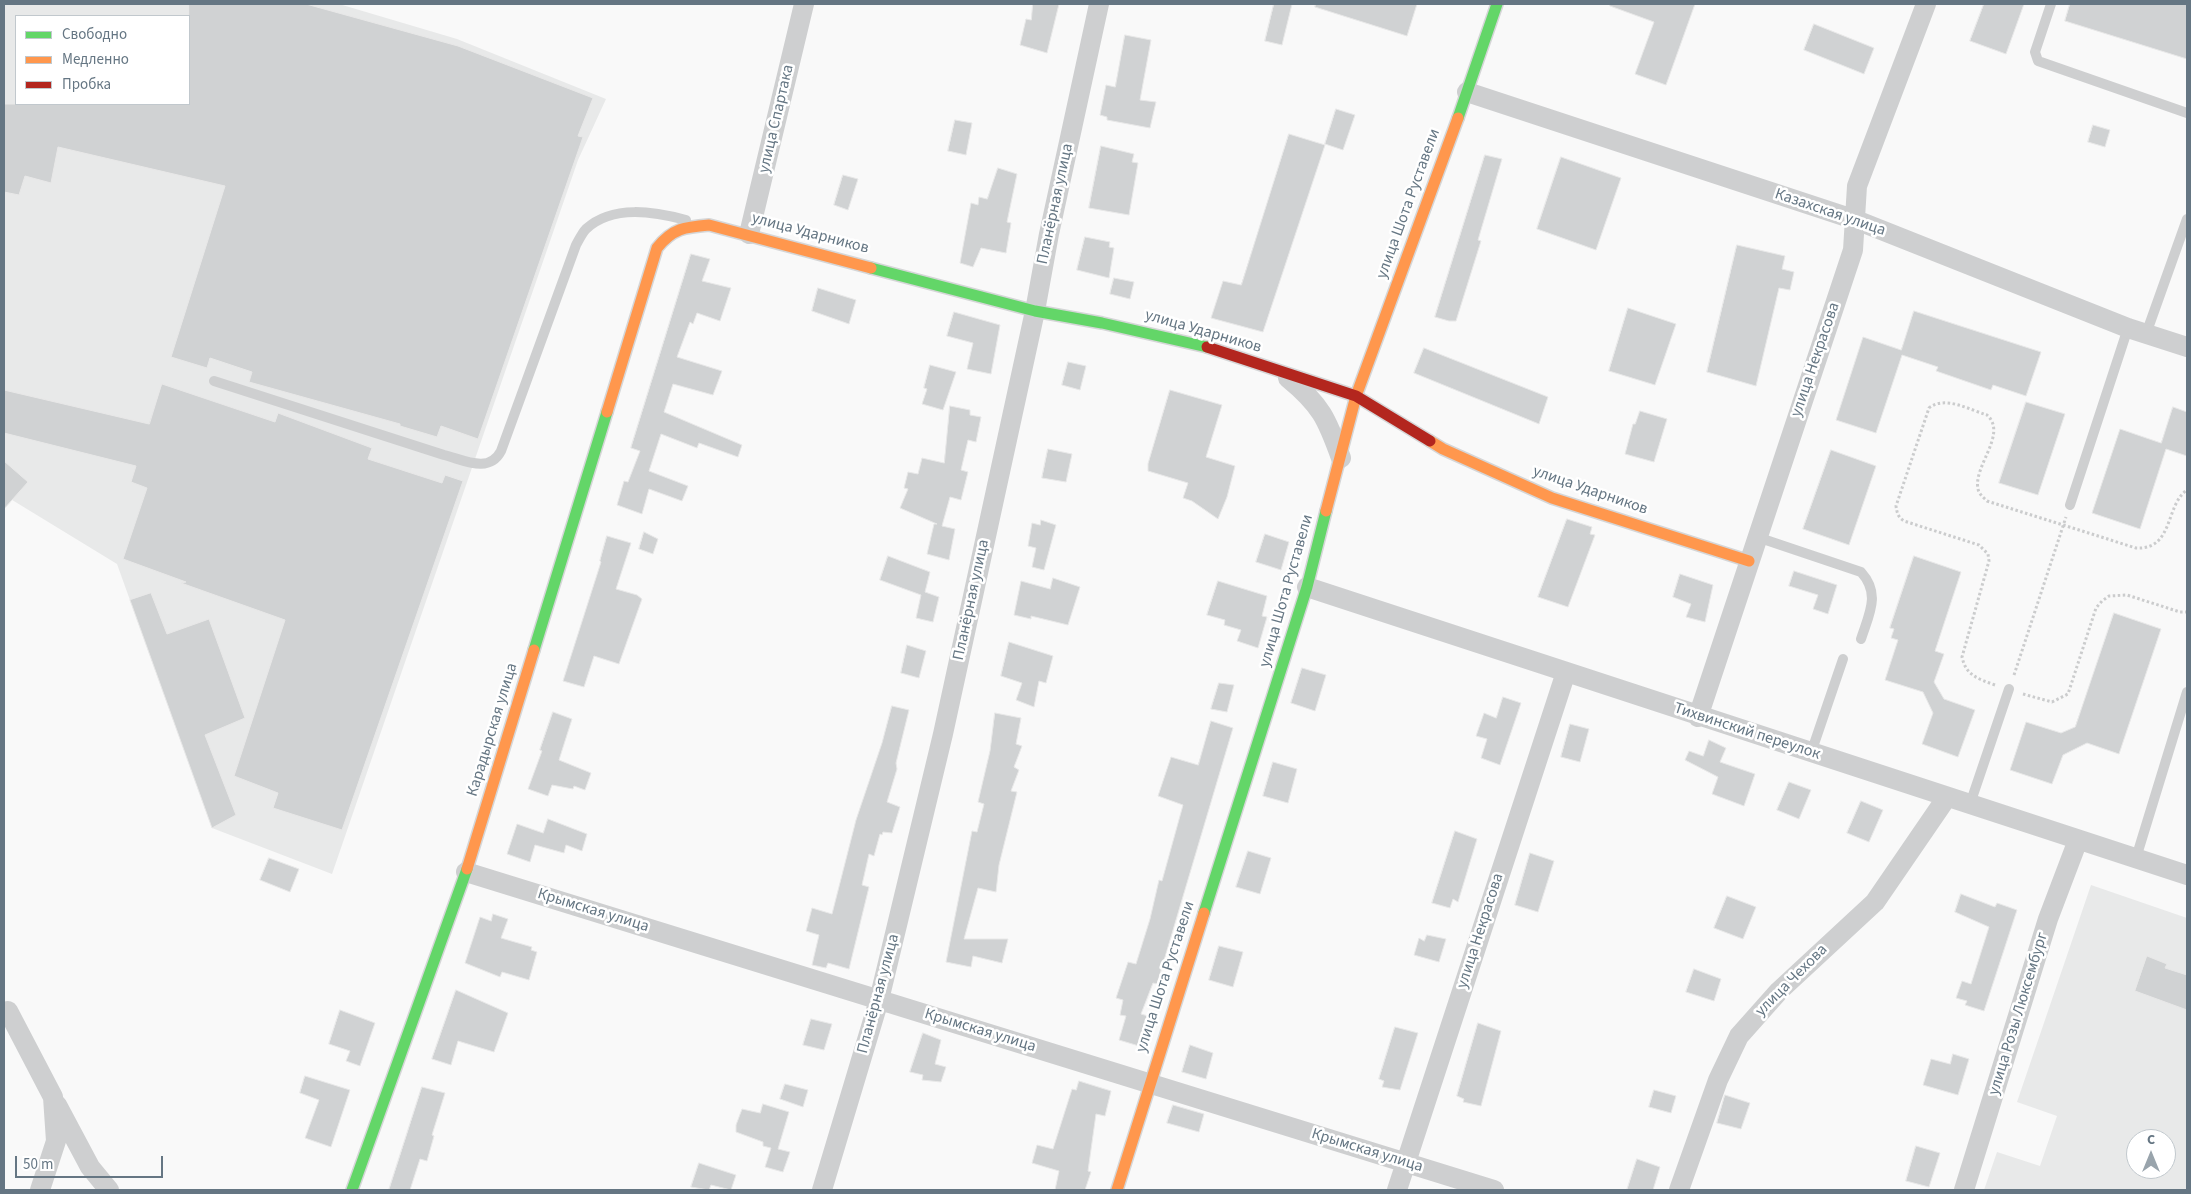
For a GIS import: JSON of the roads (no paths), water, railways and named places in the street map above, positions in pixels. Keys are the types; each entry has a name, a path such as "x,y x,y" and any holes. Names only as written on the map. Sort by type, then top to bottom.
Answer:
{"street":[{"name":"улица Спартака","path":"749,234 804,4"},
{"name":"Планёрная улица","path":"822,1190 880,1000 942,734 1035,311 1049,234 1099,4"},
{"name":"улица Шота Руставели","path":"1117,1190 1149,1083 1307,587 1356,396 1468,92 1497,4"},
{"name":"улица Некрасова","path":"1698,717 1853,250 1857,186 1926,4"},
{"name":"Казахская улица","path":"1468,92 1856,220 2137,331 2187,347"},
{"name":"улица Ударников","path":"649,274 657,248 666,235 679,228 709,225 749,234 1035,311 1102,323 1197,344 1356,396 1443,449 1552,498 1749,561"},
{"name":"Карадырская улица","path":"352,1190 466,872 649,274"},
{"path":"1279,371 1308,394 1328,422 1341,458"},
{"name":"Тихвинский переулок","path":"1307,587 1698,717 2187,875"},
{"name":"улица Некрасова","path":"1397,1190 1566,672"},
{"name":"улица Чехова","path":"1680,1190 1718,1080 1739,1036 1780,991 1875,902 1947,797"},
{"name":"улица Розы Люксембург","path":"1964,1190 2048,919 2078,840"},
{"name":"Крымская улица","path":"466,872 1494,1190"},
{"path":"6,1007 85,1159 109,1190"},
{"path":"40,1190 56,1141 53,1097"}],"lane":[{"path":"2051,4 2035,52 2038,61 2187,113"},
{"path":"214,381 444,455 484,465 491,462 501,451 576,245 586,229 602,219 619,213 634,212 670,216 709,225"},
{"path":"2070,505 2137,331 2187,219"},
{"path":"1757,537 1861,572 1868,580 1872,589 1873,600 1861,639"},
{"path":"1811,753 1843,659"},
{"path":"1970,804 2009,689"},
{"path":"2136,858 2187,692"}]}
